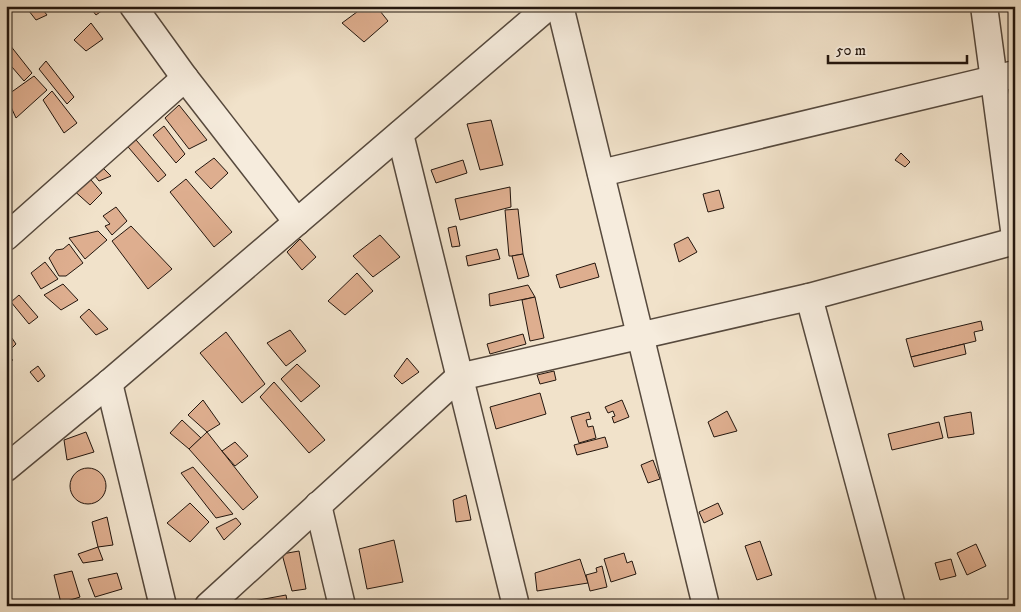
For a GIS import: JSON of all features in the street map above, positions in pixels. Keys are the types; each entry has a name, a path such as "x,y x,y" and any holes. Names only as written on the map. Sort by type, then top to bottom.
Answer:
{"street":[{"path":"133,6 185,78 298,222"},
{"path":"6,468 110,383 550,6"},
{"path":"560,6 706,606"},
{"path":"208,606 460,377 810,297 1015,239 1004,76 984,6"},
{"path":"601,173 1004,76"},
{"path":"6,237 185,78"},
{"path":"400,134 516,606"},
{"path":"810,297 892,606"},
{"path":"110,383 164,606"},
{"path":"318,505 342,606"}],"building":[{"path":"25,6 40,6 47,15 36,20"},
{"path":"89,6 106,6 107,7 96,15"},
{"path":"365,6 376,6 388,21 364,42 342,23"},
{"path":"91,23 103,39 86,51 74,40"},
{"path":"6,40 32,73 24,81 6,60"},
{"path":"46,61 74,97 67,104 39,69"},
{"path":"34,76 47,90 16,118 6,96"},
{"path":"52,91 77,123 64,133 43,100"},
{"path":"179,105 207,140 189,149 165,118"},
{"path":"491,120 503,165 480,170 467,124"},
{"path":"164,126 185,154 176,163 153,135"},
{"path":"131,134 166,175 158,182 123,141"},
{"path":"901,153 910,162 905,167 895,160"},
{"path":"214,158 228,173 211,189 195,172"},
{"path":"463,160 467,173 436,183 431,170"},
{"path":"98,163 111,176 99,181 90,170"},
{"path":"86,174 102,193 90,205 71,188"},
{"path":"186,179 232,232 214,247 170,192"},
{"path":"510,187 511,207 460,220 455,199"},
{"path":"719,190 724,208 708,212 703,194"},
{"path":"116,207 127,221 112,235 105,226 110,224 103,216"},
{"path":"518,209 523,254 509,256 505,210"},
{"path":"131,226 172,269 148,289 112,241"},
{"path":"456,226 460,246 452,247 448,228"},
{"path":"98,231 107,240 85,259 69,238"},
{"path":"380,235 400,257 373,277 353,256"},
{"path":"688,237 697,252 679,262 674,244"},
{"path":"300,239 316,257 302,270 287,252"},
{"path":"69,244 83,263 66,276 59,276 49,258 56,250 63,249"},
{"path":"497,249 500,259 468,266 466,256"},
{"path":"523,254 529,276 518,279 512,256"},
{"path":"45,262 58,279 41,289 31,273"},
{"path":"595,263 599,277 560,288 556,275"},
{"path":"357,273 373,291 345,315 328,301"},
{"path":"63,284 78,300 61,310 44,295"},
{"path":"528,285 535,297 490,306 489,294"},
{"path":"19,295 38,317 29,324 11,302"},
{"path":"535,297 544,338 530,341 522,300"},
{"path":"89,309 108,329 96,335 80,317"},
{"path":"981,321 983,330 974,332 976,341 911,357 906,339"},
{"path":"290,330 306,351 286,366 267,343"},
{"path":"7,331 16,344 9,351 6,347"},
{"path":"226,332 265,384 242,403 200,353"},
{"path":"523,334 526,344 490,354 487,344"},
{"path":"964,344 966,354 914,367 911,357"},
{"path":"6,353 13,360 6,366"},
{"path":"407,358 419,372 402,384 394,376"},
{"path":"297,364 320,386 301,402 281,379"},
{"path":"38,366 45,376 38,382 30,372"},
{"path":"554,371 556,380 540,384 537,375"},
{"path":"274,382 325,440 309,453 260,397"},
{"path":"540,393 546,414 496,429 490,407"},
{"path":"203,400 220,424 207,432 188,415"},
{"path":"622,400 629,417 614,423 612,417 615,416 613,411 608,413 605,407"},
{"path":"727,411 737,431 714,437 708,422"},
{"path":"589,412 591,419 586,420 588,427 593,426 596,438 579,443 571,417"},
{"path":"971,412 974,434 948,438 944,417"},
{"path":"182,420 201,438 189,449 170,433"},
{"path":"939,422 943,438 892,450 888,434"},
{"path":"86,432 94,452 67,460 64,440"},
{"path":"207,432 258,497 243,510 189,449"},
{"path":"605,437 608,447 577,455 574,445"},
{"path":"235,442 248,456 235,466 222,451"},
{"path":"653,460 660,479 648,483 641,465"},
{"path":"193,467 233,514 216,518 181,473"},
{"path":"88,468 95,469 101,473 105,479 105,493 101,499 95,503 88,504 81,503 75,499 71,493 70,486 71,479 75,473 81,469"},
{"path":"466,495 471,520 456,522 453,500"},
{"path":"190,503 209,522 190,542 167,523"},
{"path":"718,503 723,514 704,523 699,512"},
{"path":"107,517 113,545 98,547 92,522"},
{"path":"236,518 241,524 224,540 216,528"},
{"path":"394,540 403,582 367,589 359,549"},
{"path":"760,541 772,575 757,580 745,546"},
{"path":"976,544 986,566 967,575 957,553"},
{"path":"98,547 103,560 83,563 78,554"},
{"path":"299,551 306,589 292,591 282,554"},
{"path":"624,553 627,563 632,561 636,574 611,582 604,559"},
{"path":"580,559 588,583 537,591 535,573"},
{"path":"951,559 956,576 940,580 935,563"},
{"path":"602,566 607,587 590,591 586,575 597,572 596,568"},
{"path":"72,571 80,597 61,603 54,575"},
{"path":"117,573 122,589 95,597 88,579"},
{"path":"286,595 288,606 250,606 248,602"}]}
